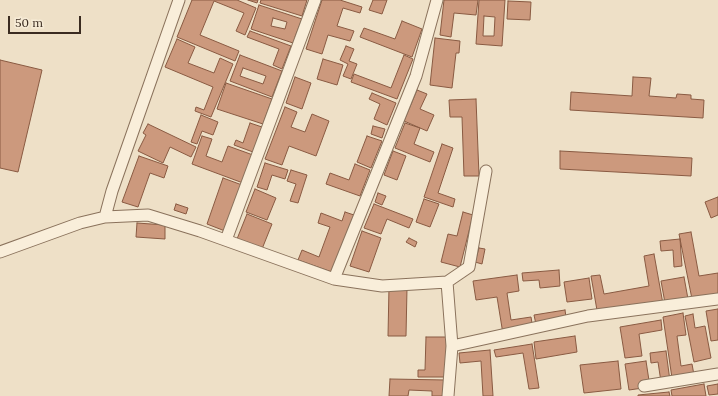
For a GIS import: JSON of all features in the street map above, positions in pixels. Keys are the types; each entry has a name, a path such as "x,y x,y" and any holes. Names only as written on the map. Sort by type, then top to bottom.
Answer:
{"street":[{"path":"105,217 112,191 179,0"},
{"path":"226,240 315,0"},
{"path":"334,279 416,76 437,0"},
{"path":"0,252 80,223 105,217 148,215 226,240 334,279 382,286 447,282 469,267 486,171"},
{"path":"447,282 452,346 448,396"},
{"path":"452,346 588,316 718,300"},
{"path":"644,386 718,374"}],"building":[{"path":"192,0 237,0 256,8 245,35 236,31 244,13 214,1 200,35 239,51 235,61 177,37"},
{"path":"248,0 258,0 257,3"},
{"path":"261,0 307,0 302,16 260,3"},
{"path":"322,0 340,0 362,7 360,13 343,8 337,26 354,31 350,41 328,35 322,54 306,49"},
{"path":"373,0 387,0 382,14 369,10"},
{"path":"444,0 478,0 476,15 454,13 451,37 440,35"},
{"path":"479,0 505,0 502,46 476,44","holes":["484,16 495,17 494,36 483,36"]},
{"path":"508,1 531,2 530,20 507,19"},
{"path":"259,5 302,19 295,37 298,38 296,44 251,29","holes":["273,18 287,22 285,29 271,26"]},
{"path":"402,21 422,29 412,57 360,37 364,28 395,39"},
{"path":"250,31 291,46 282,69 273,65 279,49 247,37"},
{"path":"435,38 460,41 459,53 456,53 452,88 430,85"},
{"path":"177,39 195,47 188,63 214,73 220,58 233,64 211,117 195,111 196,107 204,110 213,87 165,67"},
{"path":"346,46 354,49 349,61 357,64 351,79 343,76 348,64 340,60"},
{"path":"240,55 282,71 272,97 230,81","holes":["243,68 266,76 263,84 240,76"]},
{"path":"404,55 413,59 397,99 351,82 354,74 391,88"},
{"path":"323,59 343,65 337,85 317,79"},
{"path":"0,60 42,70 18,172 0,168"},
{"path":"295,77 311,83 302,109 286,103"},
{"path":"633,77 651,78 649,96 676,98 677,94 691,95 691,99 704,100 703,118 570,110 571,92 632,96"},
{"path":"226,83 272,99 263,124 217,109"},
{"path":"417,90 427,94 420,109 434,115 427,131 404,121"},
{"path":"372,93 396,103 387,125 374,119 380,104 369,99"},
{"path":"476,99 479,176 464,176 462,117 450,117 449,100"},
{"path":"285,107 297,112 291,127 305,132 312,114 329,121 316,156 289,146 282,165 265,159"},
{"path":"201,115 218,122 213,135 202,131 197,144 191,142"},
{"path":"250,123 262,127 253,152 234,145 236,140 243,143"},
{"path":"405,123 420,128 414,144 434,152 430,162 395,148"},
{"path":"148,124 196,147 191,157 170,147 163,163 138,151 146,135 143,133"},
{"path":"373,126 385,129 382,138 371,134"},
{"path":"202,136 212,139 206,156 222,162 228,146 253,155 243,183 192,164"},
{"path":"367,136 382,141 371,168 357,162"},
{"path":"442,144 453,148 438,193 455,199 453,207 424,197"},
{"path":"393,151 406,156 397,180 384,175"},
{"path":"560,151 692,158 691,176 560,169"},
{"path":"139,156 168,166 164,178 150,173 138,207 122,202"},
{"path":"265,163 288,170 285,179 272,175 267,190 257,187"},
{"path":"355,164 370,170 360,196 326,184 330,173 349,180"},
{"path":"291,170 307,175 298,203 290,201 296,184 287,181"},
{"path":"223,178 242,185 225,231 207,224"},
{"path":"255,189 276,198 267,220 246,212"},
{"path":"378,193 386,196 382,205 375,202"},
{"path":"718,197 718,215 711,218 705,202"},
{"path":"424,199 439,204 430,227 416,222"},
{"path":"176,204 188,208 186,214 174,210"},
{"path":"374,204 413,219 409,228 387,219 381,234 364,228"},
{"path":"345,212 354,215 332,272 298,260 302,250 319,257 330,227 318,223 321,213 342,221"},
{"path":"463,212 473,215 460,267 441,262 448,234 457,236"},
{"path":"247,214 272,224 262,249 237,239"},
{"path":"137,223 165,225 165,239 136,237"},
{"path":"362,231 381,238 369,272 350,266"},
{"path":"691,232 699,276 718,273 718,295 692,299 679,234"},
{"path":"409,238 417,242 415,247 406,242"},
{"path":"680,239 682,266 674,267 673,250 661,251 660,241"},
{"path":"479,248 485,249 482,264 475,262"},
{"path":"654,254 663,304 598,316 591,276 600,275 604,294 649,286 644,256"},
{"path":"559,270 560,286 540,288 539,280 523,281 522,273"},
{"path":"517,275 519,291 507,293 511,320 531,317 533,329 503,334 497,297 476,300 473,281"},
{"path":"684,277 688,299 665,303 661,281"},
{"path":"589,278 592,299 567,302 564,282"},
{"path":"389,287 407,288 406,336 388,336"},
{"path":"718,309 718,340 711,341 706,311"},
{"path":"565,310 567,324 537,329 534,315"},
{"path":"683,313 686,335 677,336 681,366 692,364 694,375 672,378 663,317"},
{"path":"693,314 695,328 705,326 711,358 694,362 685,316"},
{"path":"661,320 662,330 639,334 642,356 625,358 620,327"},
{"path":"575,336 577,352 536,359 534,342"},
{"path":"426,337 447,337 447,377 418,377 418,370 425,370"},
{"path":"532,344 539,388 529,389 523,353 496,357 494,350"},
{"path":"490,350 493,396 483,396 481,361 460,363 459,353"},
{"path":"666,351 670,381 661,382 658,362 651,363 650,353"},
{"path":"618,361 621,389 584,393 580,365"},
{"path":"646,361 650,387 629,390 625,364"},
{"path":"390,379 446,380 446,396 432,396 432,391 409,390 408,396 389,396"},
{"path":"704,384 706,396 672,396 671,390"},
{"path":"718,384 718,394 709,395 707,386"},
{"path":"669,392 670,396 638,396 638,395"}]}
